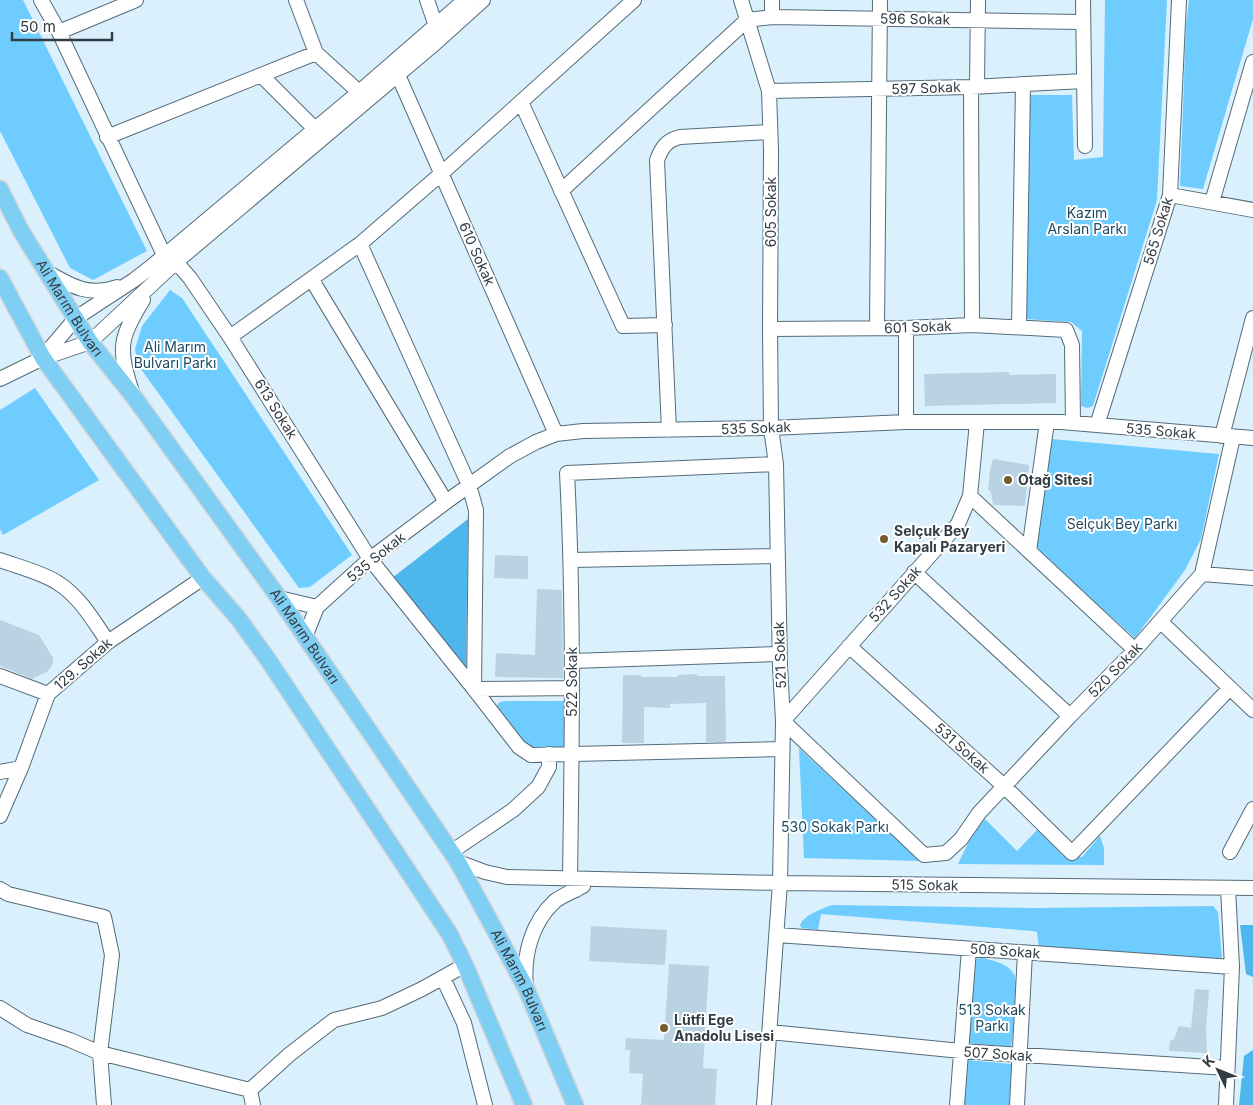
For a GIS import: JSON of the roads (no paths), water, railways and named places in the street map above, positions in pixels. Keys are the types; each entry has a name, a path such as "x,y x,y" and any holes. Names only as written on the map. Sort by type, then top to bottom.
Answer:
{"main road":[{"name":"Ali Marım Bulvarı","path":"0,189 22,231 90,342 134,397 279,598 455,857 526,988 575,1105"},
{"path":"0,278 42,358 203,578 238,618 269,661 448,933 465,965 524,1105"}],"street":[{"name":"613 Sokak","path":"41,0 59,32 107,137 170,259 190,278 230,336 370,559 519,747 530,755 782,749"},
{"path":"59,32 136,0"},
{"path":"296,0 316,52 359,92"},
{"path":"427,0 436,26"},
{"path":"134,397 123,362 122,342 128,324 152,284 170,259 315,129 465,0"},
{"path":"42,358 76,318 170,259 398,75 483,0"},
{"path":"230,336 312,280 360,244 442,173 634,0"},
{"name":"605 Sokak","path":"741,0 769,91 771,150 771,428"},
{"path":"772,0 772,16"},
{"path":"876,328 880,0"},
{"path":"972,325 974,86 978,0"},
{"path":"1083,0 1085,146"},
{"name":"565 Sokak","path":"1097,425 1170,195 1178,0"},
{"name":"596 Sokak","path":"747,20 772,16 1082,22"},
{"path":"561,191 747,20"},
{"path":"107,137 316,52"},
{"path":"1212,202 1253,62"},
{"path":"261,75 315,129"},
{"name":"610 Sokak","path":"398,75 556,434"},
{"name":"597 Sokak","path":"769,91 974,86 1084,81"},
{"path":"1019,327 1023,84"},
{"path":"521,102 623,326 665,325"},
{"path":"669,430 657,160 666,143 672,139 693,135 770,132"},
{"path":"1170,195 1253,210"},
{"path":"360,244 469,485 476,510 474,689 572,688"},
{"path":"47,272 66,283 84,290 102,292 134,280"},
{"path":"312,280 446,502"},
{"path":"0,378 42,358 90,342 152,284"},
{"name":"520 Sokak","path":"783,721 924,854 946,853 960,839 979,813 1135,650 1202,574 1253,318"},
{"name":"601 Sokak","path":"770,329 906,328 972,325 1066,330 1072,345 1073,423"},
{"path":"906,328 906,422"},
{"name":"535 Sokak","path":"317,607 370,559 469,485 510,456 556,434 583,431 771,428 906,422 1047,422 1253,438"},
{"name":"532 Sokak","path":"783,721 958,524 970,496 976,422"},
{"path":"1029,551 1047,422"},
{"name":"521 Sokak","path":"764,1105 780,883 783,721 779,654 776,464 771,428"},
{"name":"522 Sokak","path":"573,884 571,560 567,473 776,464"},
{"path":"970,496 1135,650"},
{"path":"571,560 778,556"},
{"path":"0,560 56,581 74,595 85,607 108,642"},
{"path":"914,572 1070,716"},
{"path":"1202,574 1253,578"},
{"name":"129. Sokak","path":"0,816 21,768 48,694 108,642 203,578"},
{"path":"279,598 317,607 305,637"},
{"path":"1161,622 1230,688 1250,703"},
{"name":"531 Sokak","path":"849,646 1004,786 1072,852 1230,688"},
{"path":"572,661 779,654"},
{"path":"0,676 48,694"},
{"path":"455,857 538,787 548,767 549,754"},
{"path":"0,772 21,768"},
{"path":"1230,852 1253,809"},
{"name":"515 Sokak","path":"455,857 485,872 507,877 573,884 597,879 1253,888"},
{"path":"526,988 525,964 532,934 546,911 573,884"},
{"path":"1226,1105 1232,967 1228,888"},
{"path":"0,889 8,894 104,917 112,955 100,1053 104,1105"},
{"name":"508 Sokak","path":"777,935 1232,967"},
{"path":"957,1105 969,949"},
{"path":"1016,1105 1025,953"},
{"path":"250,1090 290,1054 334,1020 382,1008 465,965"},
{"path":"443,978 464,1022 485,1105"},
{"path":"0,1008 27,1026 70,1040 100,1053 250,1090"},
{"name":"507 Sokak","path":"770,1032 1020,1056 1227,1068"},
{"path":"250,1090 253,1105"}],"place":[{"name":"Otağ Sitesi","path":"1008,480"},
{"name":"Selçuk Bey Kapalı Pazaryeri","path":"884,539"},
{"name":"Lütfi Ege Anadolu Lisesi","path":"664,1028"}],"park label":[{"name":"Kazım Arslan Parkı","path":"1087,222"},
{"name":"Ali Marım Bulvarı Parkı","path":"175,356"},
{"name":"Selçuk Bey Parkı","path":"1122,524"},
{"name":"530 Sokak Parkı","path":"835,827"},
{"name":"513 Sokak Parkı","path":"992,1018"}]}
